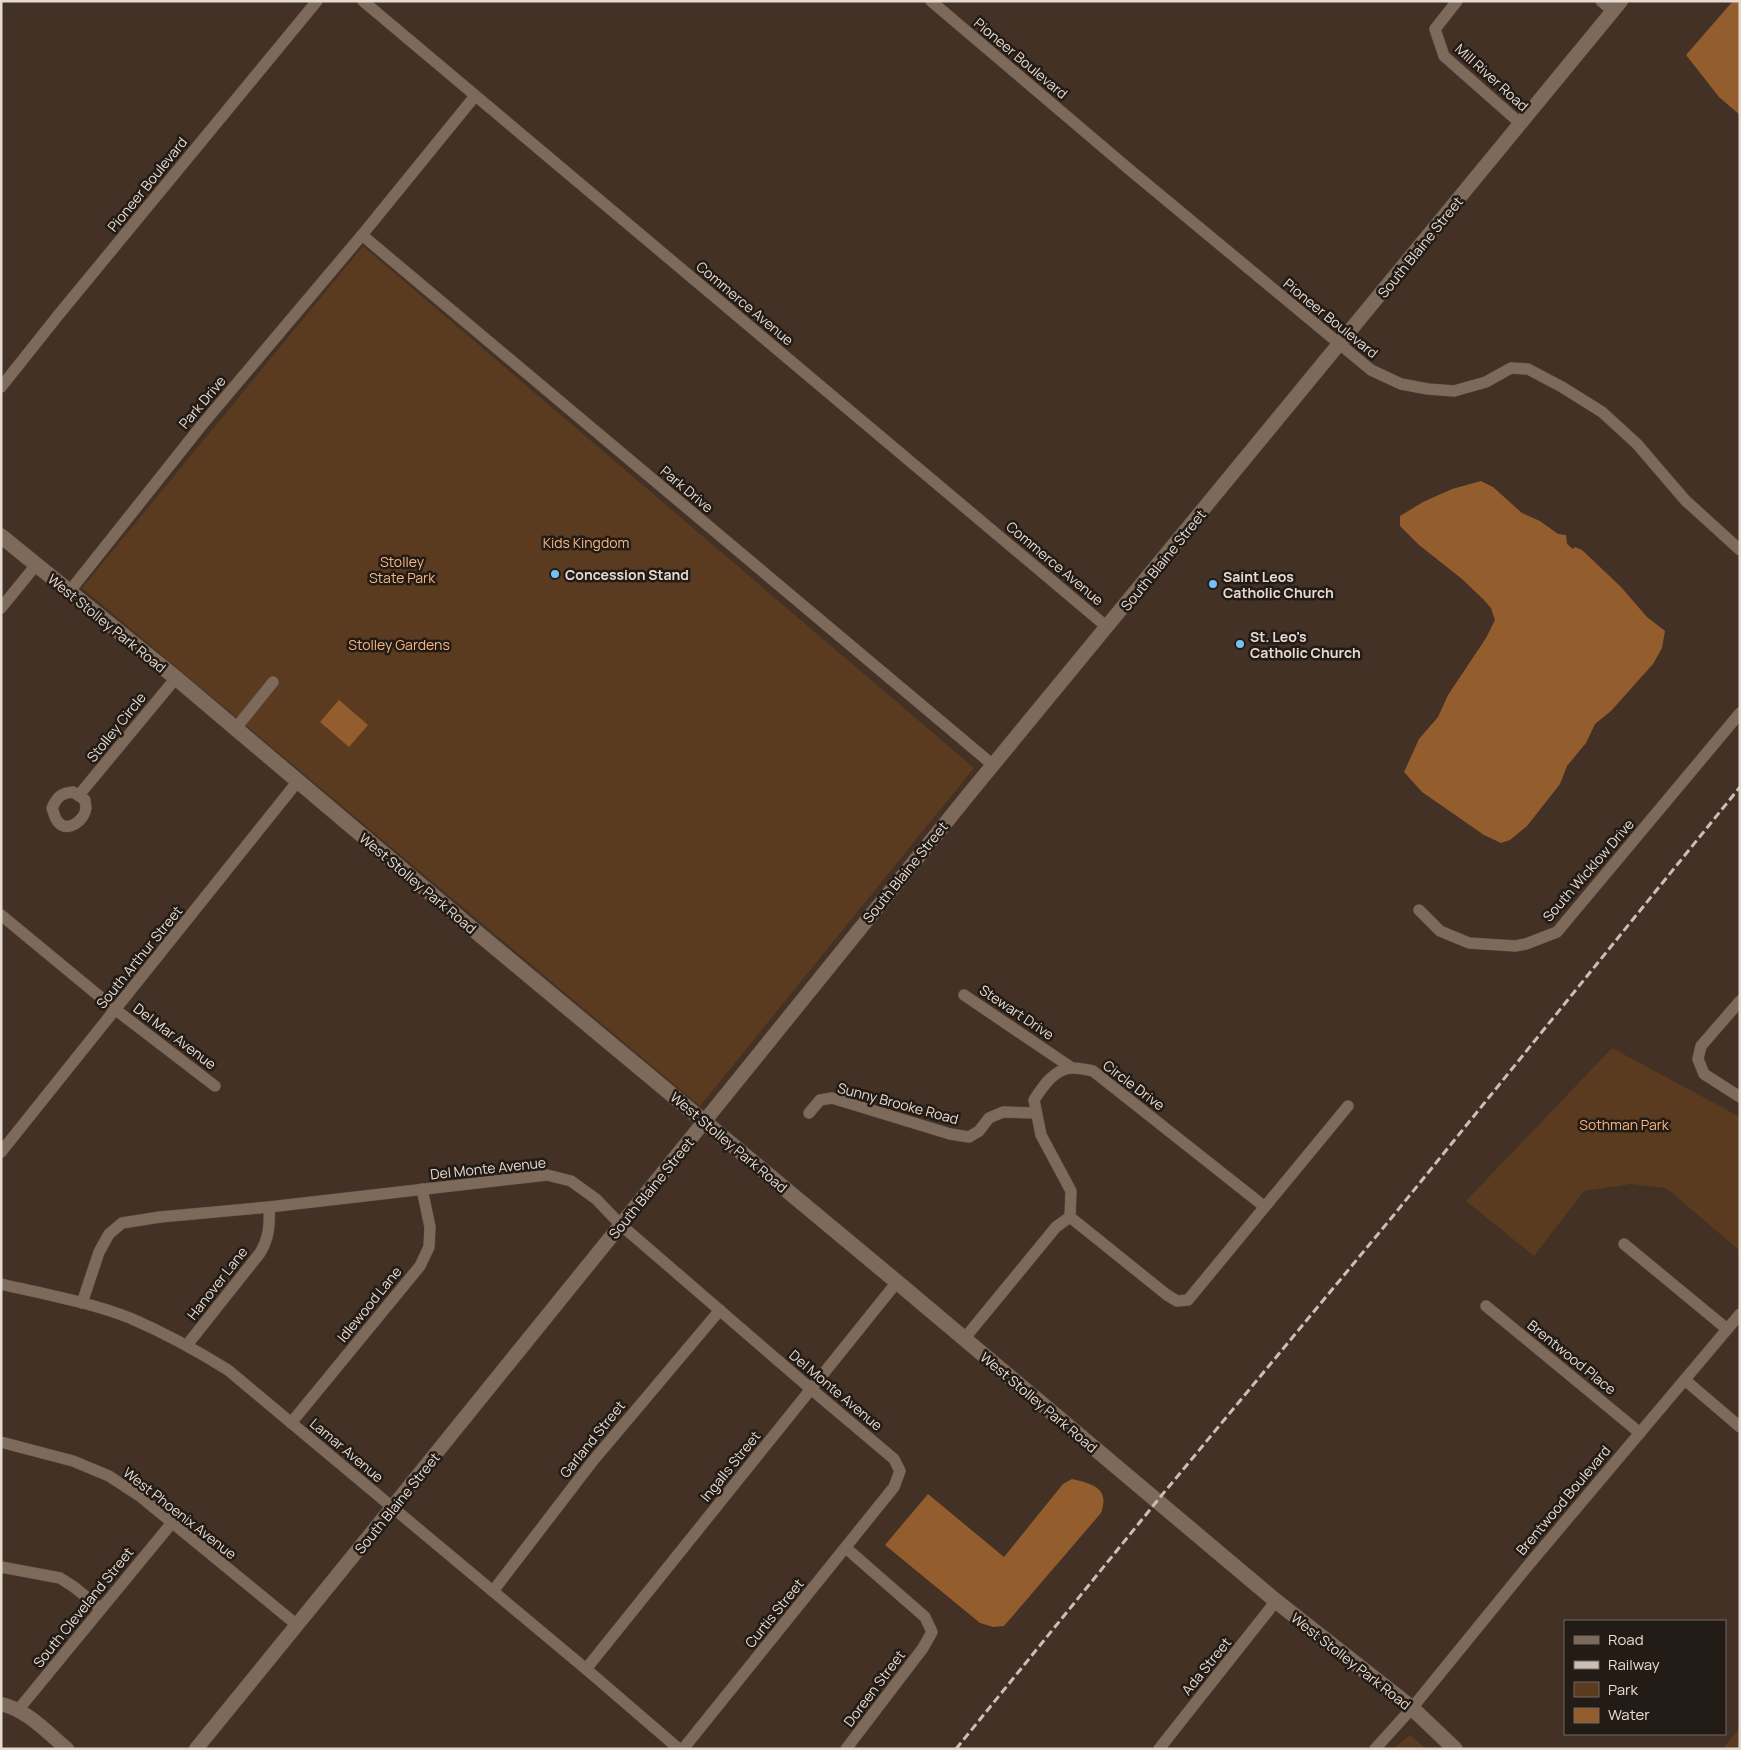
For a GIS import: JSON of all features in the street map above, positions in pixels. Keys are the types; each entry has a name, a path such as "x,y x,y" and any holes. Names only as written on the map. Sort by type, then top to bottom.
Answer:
{"main road":[{"name":"West Stolley Park Road","path":"1,536 236,728 468,925 1276,1601 1412,1708 1455,1749"}],"street":[{"name":"Pioneer Boulevard","path":"1,387 317,1"},
{"name":"Commerce Avenue","path":"363,1 1107,627"},
{"name":"Pioneer Boulevard","path":"931,1 1371,370 1401,384 1454,391 1486,382 1511,368 1528,369 1562,387 1602,412 1637,444 1685,500 1740,550"},
{"name":"Mill River Road","path":"1457,1 1435,29 1444,56 1521,124"},
{"path":"1601,1 1617,6"},
{"name":"South Blaine Street","path":"196,1749 993,765 1617,6"},
{"name":"Park Drive","path":"69,592 201,426 362,235 475,96"},
{"name":"Park Drive","path":"362,235 993,765"},
{"path":"1,608 36,565"},
{"name":"Stolley Circle","path":"79,795 176,678"},
{"path":"236,728 273,682"},
{"name":"South Wicklow Drive","path":"1419,910 1440,931 1468,943 1515,946 1526,944 1557,932 1740,713"},
{"name":"South Arthur Street","path":"1,1152 298,781"},
{"name":"Del Mar Avenue","path":"2,918 116,1010 215,1086"},
{"name":"Stewart Drive","path":"964,995 1072,1068"},
{"path":"1740,1001 1701,1046 1698,1059 1704,1074 1740,1097"},
{"path":"1070,1217 1070,1190 1041,1135 1034,1100 1043,1086 1055,1074 1072,1068"},
{"name":"Circle Drive","path":"1072,1068 1093,1071 1265,1207"},
{"name":"Sunny Brooke Road","path":"808,1113 820,1100 832,1098 950,1134 968,1136 979,1131 989,1118 1003,1112 1036,1113"},
{"path":"1070,1217 1167,1295 1177,1301 1188,1300 1348,1106"},
{"name":"Del Monte Avenue","path":"82,1303 99,1252 109,1234 122,1224 160,1217 270,1207 547,1175 571,1181 596,1200 622,1225 894,1459 900,1471 894,1487 888,1495"},
{"name":"Idlewood Lane","path":"291,1423 420,1266 429,1247 430,1227 422,1189"},
{"name":"Hanover Lane","path":"187,1345 266,1244 270,1228 270,1207"},
{"path":"964,1339 1056,1227 1070,1217"},
{"path":"1624,1244 1727,1329"},
{"name":"Ingalls Street","path":"586,1669 897,1282"},
{"name":"Lamar Avenue","path":"1,1284 82,1303 129,1318 187,1345 228,1370 679,1749"},
{"name":"Brentwood Place","path":"1486,1306 1640,1433"},
{"name":"Garland Street","path":"492,1591 592,1462 720,1310"},
{"name":"Brentwood Boulevard","path":"1374,1749 1412,1708 1526,1568 1740,1314"},
{"path":"1685,1380 1740,1427"},
{"name":"West Phoenix Avenue","path":"1,1442 73,1462 109,1476 141,1497 171,1524 297,1625"},
{"name":"Curtis Street","path":"683,1749 888,1495"},
{"name":"South Cleveland Street","path":"18,1710 171,1524"},
{"name":"Doreen Street","path":"846,1548 925,1617 932,1632 925,1645 846,1749"},
{"path":"1,1567 60,1578 74,1586 101,1609"},
{"name":"Ada Street","path":"1159,1749 1276,1601"},
{"path":"1,1704 12,1706 18,1710 67,1749"}],"green space":[{"name":"Stolley State Park","path":"363,246 974,768 700,1106 82,588"},
{"name":"Sothman Park","path":"1612,1048 1740,1117 1740,1251 1666,1188 1631,1184 1584,1191 1534,1256 1466,1201"},
{"path":"1740,1728 1740,1749 1722,1749"},
{"path":"1410,1735 1426,1749 1393,1749"}],"water":[{"path":"1733,1 1740,1 1740,115 1719,97 1686,55"},
{"path":"1481,481 1493,487 1522,513 1540,521 1558,534 1566,535 1567,544 1573,549 1575,547 1582,550 1621,587 1647,617 1665,631 1662,648 1653,664 1611,711 1595,724 1586,743 1567,766 1560,784 1527,826 1510,840 1501,843 1484,835 1422,792 1404,772 1419,739 1438,717 1448,695 1486,638 1495,620 1491,608 1483,599 1462,579 1419,545 1400,526 1400,516 1423,502 1452,489"},
{"path":"339,700 368,725 349,747 320,722"},
{"path":"1072,1479 1098,1488 1103,1498 1101,1513 1004,1626 993,1627 980,1623 885,1545 928,1494 1004,1557 1063,1484"}],"railway":[{"path":"956,1749 1157,1501 1393,1216 1740,787"}],"place":[{"name":"Concession Stand","path":"555,574"},
{"name":"Saint Leos Catholic Church","path":"1213,584"},
{"name":"St. Leo's Catholic Church","path":"1240,644"}],"park label":[{"name":"Kids Kingdom","path":"586,542"},
{"name":"Stolley Gardens","path":"399,644"}]}
